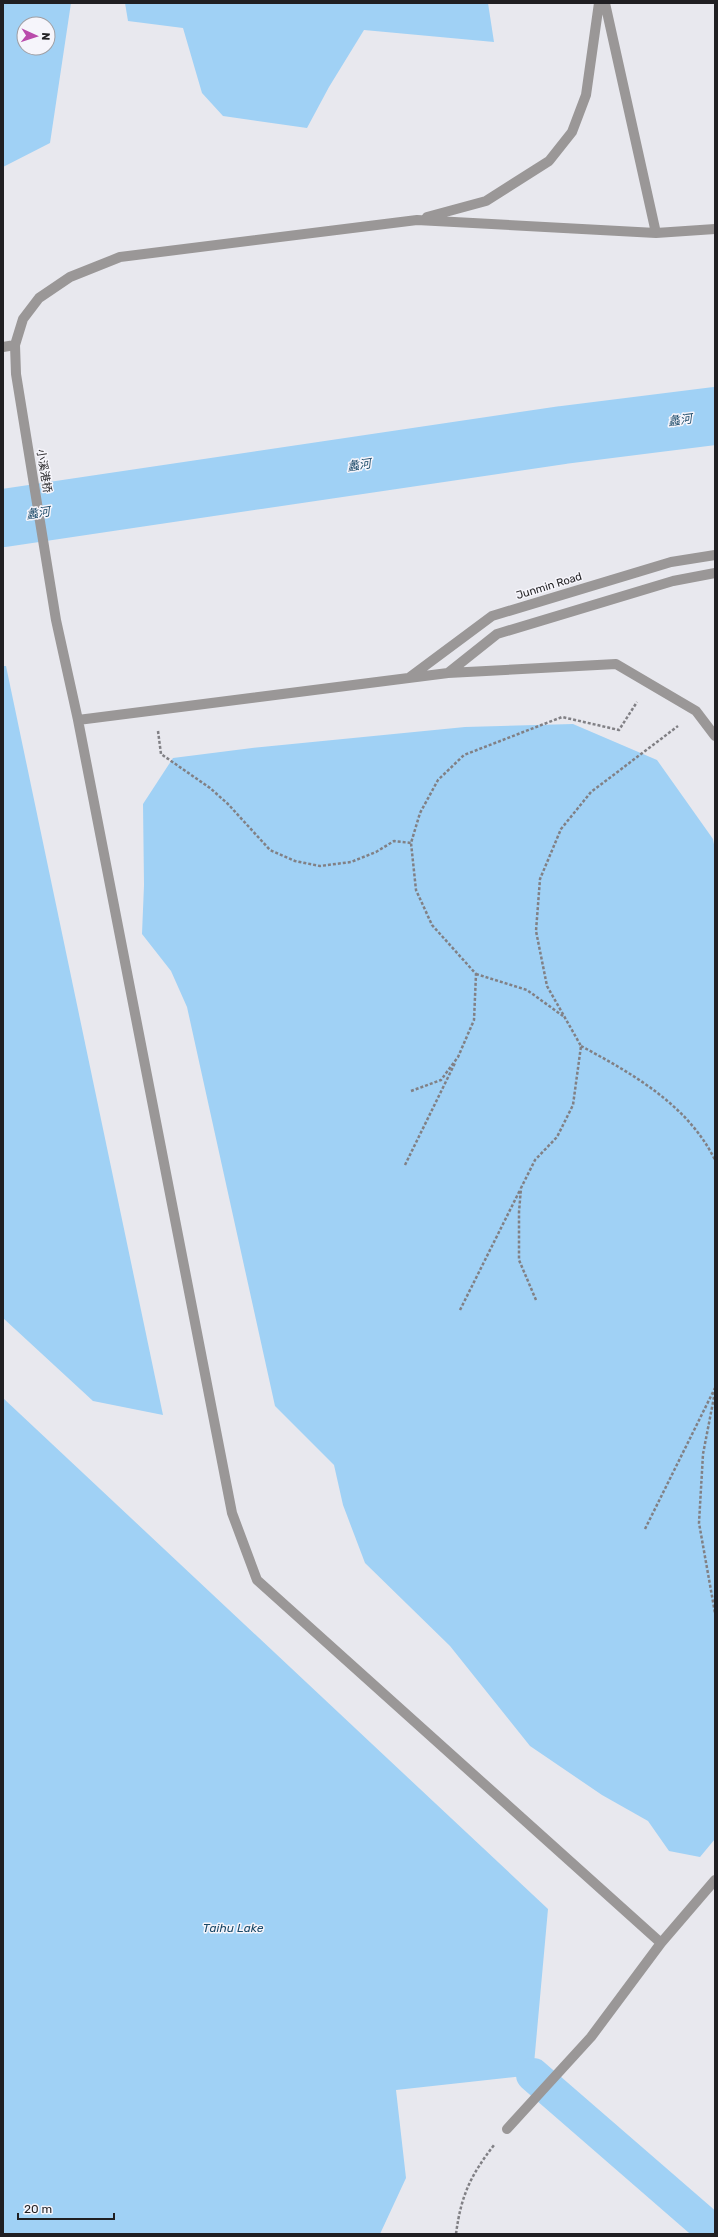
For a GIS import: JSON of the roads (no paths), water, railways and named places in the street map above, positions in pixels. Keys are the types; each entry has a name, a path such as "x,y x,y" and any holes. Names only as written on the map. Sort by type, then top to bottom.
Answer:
{"street":[{"path":"417,220 486,202 549,160 572,132 586,95 599,3"},
{"path":"605,3 656,233"},
{"path":"417,220 656,233 715,230"},
{"name":"小溪港桥","path":"417,220 120,257 70,277 39,298 23,319 15,345 16,374 56,620 78,720 232,1513 257,1580 662,1943"},
{"path":"3,346 15,345"},
{"name":"Junmin Road","path":"408,678 492,616 671,562 715,555"},
{"path":"448,673 497,634 673,581 715,573"},
{"path":"78,720 448,673 616,664 696,711 715,736"},
{"path":"507,2129 590,2037 662,1943 715,1880"}],"water":[{"path":"3,3 71,3 50,143 3,167"},
{"path":"125,3 488,3 494,42 364,30 329,87 307,128 223,116 202,93 183,28 128,21"},
{"path":"3,666 6,666 163,1415 93,1401 3,1318"},
{"path":"573,724 657,760 713,839 715,850 715,1839 700,1857 669,1851 648,1821 602,1795 530,1746 450,1646 365,1563 343,1505 334,1465 275,1406 187,1007 171,971 142,934 144,885 143,804 173,758 252,748 465,727"},
{"name":"Taihu Lake","path":"3,1398 548,1909 533,2075 396,2090 406,2178 380,2234 3,2234"}],"waterway":[{"name":"蠡河","path":"3,518 563,435 715,416"},
{"path":"533,2075 715,2233"}]}
